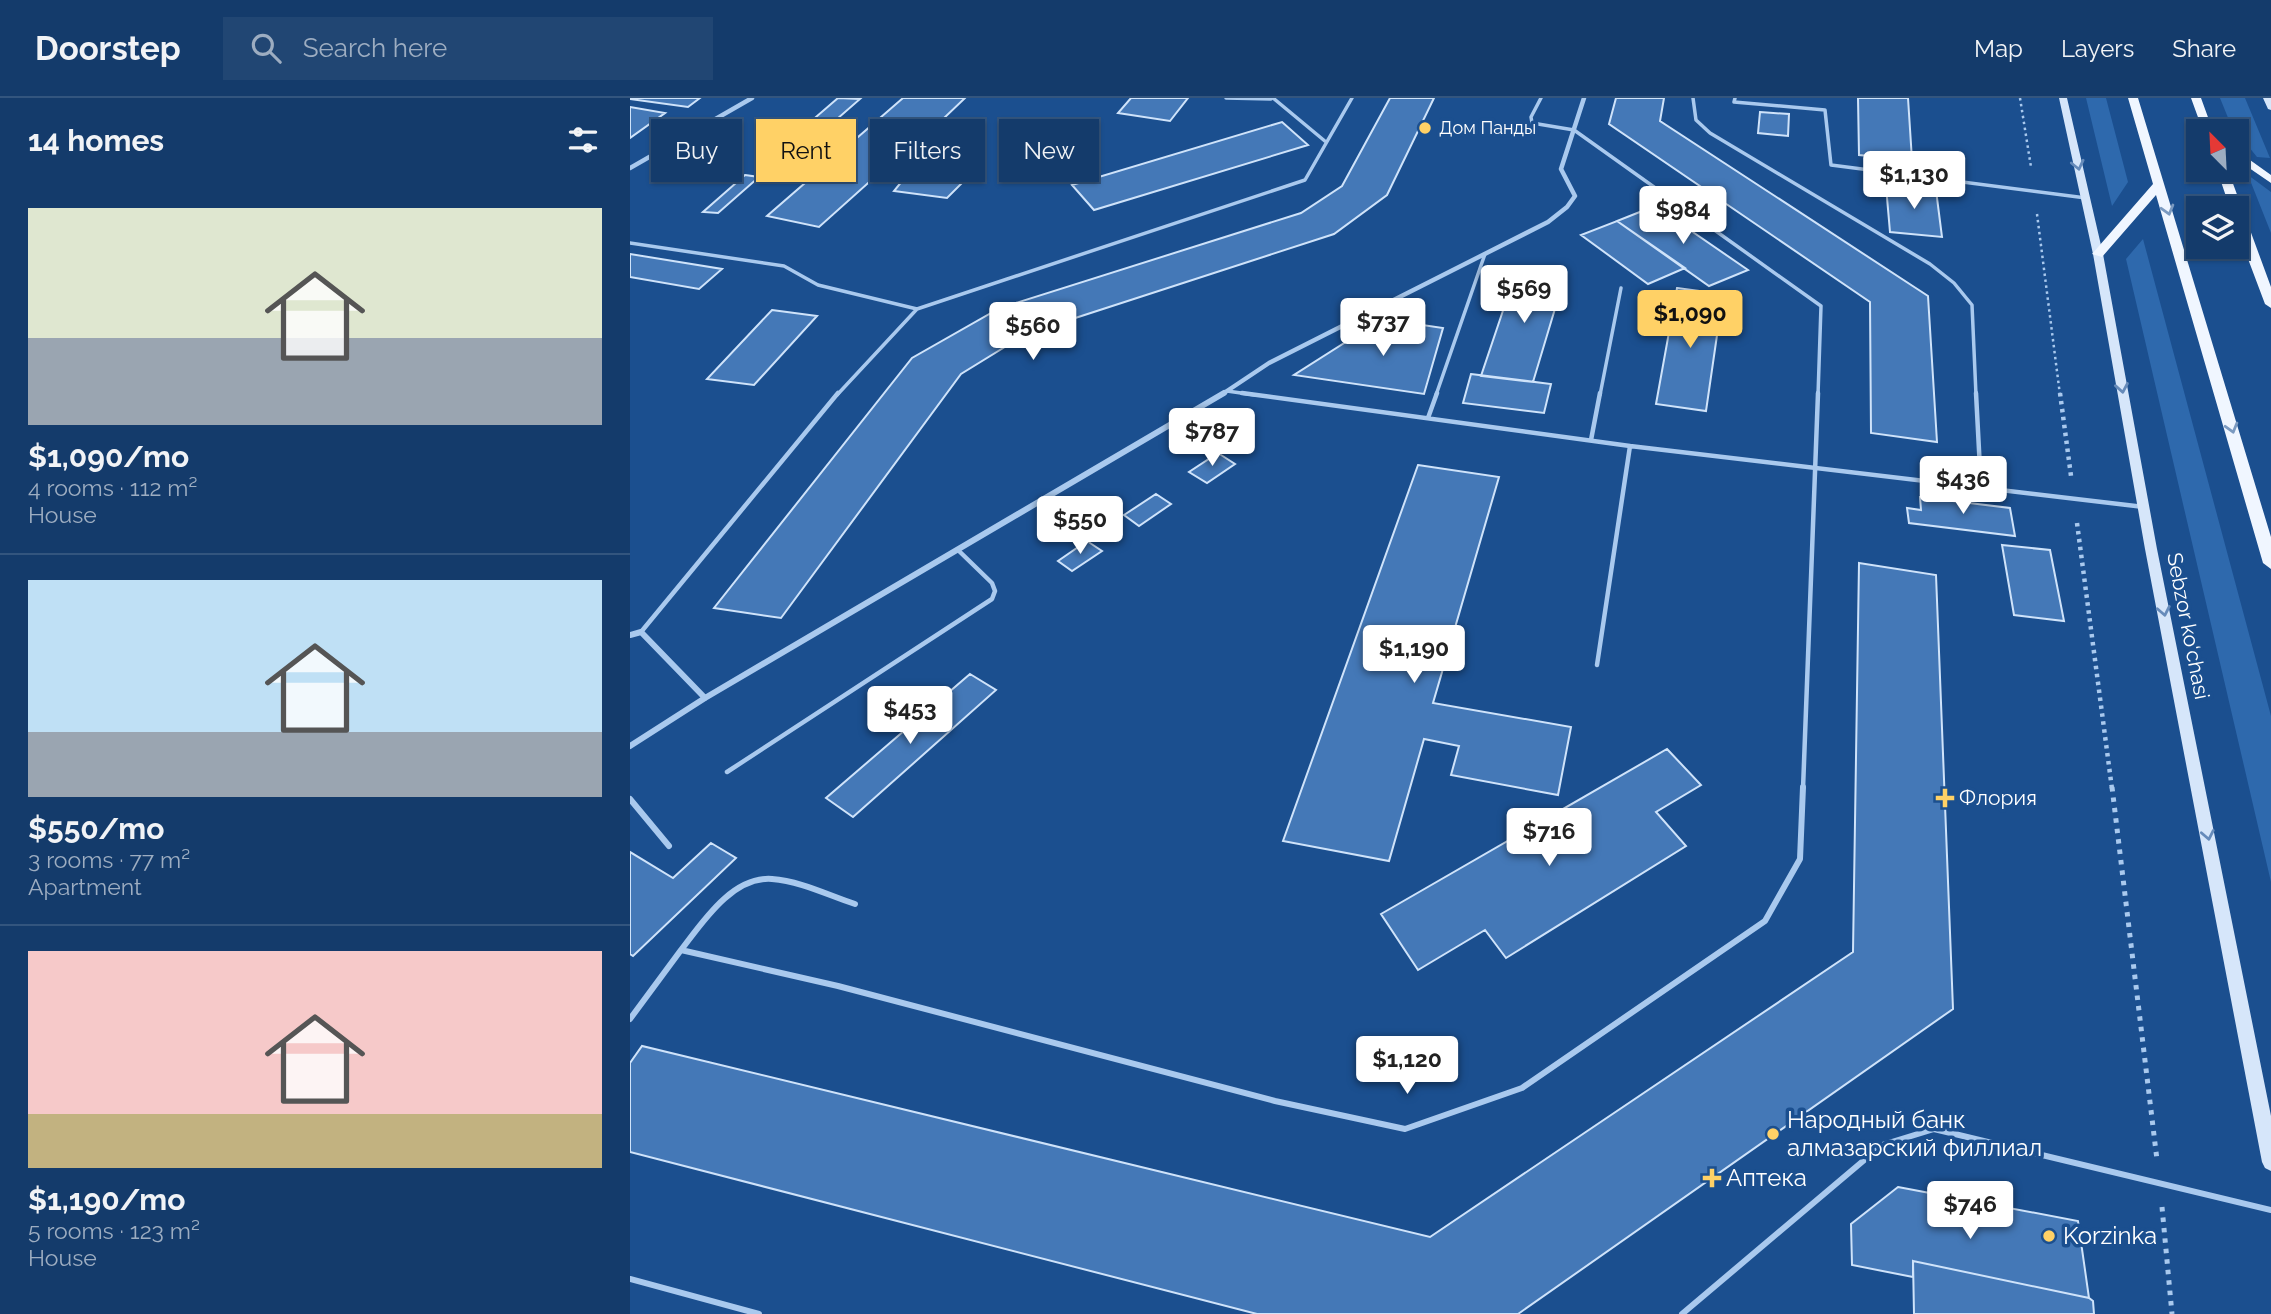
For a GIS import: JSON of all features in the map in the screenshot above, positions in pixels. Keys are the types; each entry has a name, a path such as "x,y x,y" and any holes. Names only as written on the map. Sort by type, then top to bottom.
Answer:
{"main road":[{"path":"2133,98 2271,563"},
{"path":"2196,98 2204,119"},
{"path":"2249,163 2271,180"},
{"path":"2098,254 2160,183"},
{"path":"2249,244 2271,304"}],"street":[{"path":"630,168 752,98"},
{"path":"630,746 705,698 959,551 1227,391 1269,363 1548,222 1575,196 1561,169 1584,98"},
{"name":"Sebzor ko‘chasi","path":"2063,98 2098,254 2144,507 2271,1162"},
{"path":"2267,98 2271,107"},
{"path":"630,635 641,632 705,698"}],"lane":[{"path":"1226,98 1272,99 1326,142"},
{"path":"641,632 849,380 917,309 1305,180 1352,98"},
{"path":"681,950 838,985 1275,1101 1405,1129 1522,1088 1765,922 1800,859 1821,306 1574,130 1532,123 1531,117 1541,98"},
{"path":"1693,98 1696,120 1710,133 1930,264 1954,284 1972,305 1982,488"},
{"path":"1735,98 1734,102 1825,110 1830,165 2086,198"},
{"path":"630,243 784,266 818,285 917,309"},
{"path":"1428,418 1485,254"},
{"path":"1591,440 1621,288"},
{"path":"1227,391 1630,446 2144,507"},
{"path":"1597,665 1630,446"},
{"path":"727,772 992,599 995,591 992,583 959,551"},
{"path":"630,799 669,846"},
{"path":"630,1019 720,901 737,888 769,878 855,904"},
{"path":"1682,1314 1882,1145 1934,1129 2271,1210"},
{"path":"630,1279 759,1314"}],"path":[{"path":"2020,98 2127,902 2160,1182 2172,1314"}],"shaded area":[{"path":"2086,98 2106,98 2128,182 2112,206"},
{"path":"2220,98 2245,98 2270,158 2257,157 2249,147 2249,119 2229,119"},
{"path":"2249,176 2271,192 2271,233 2249,178"},
{"path":"2143,239 2271,716 2271,882 2126,259"}],"building":[{"path":"631,98 700,98 688,107 630,99"},
{"path":"838,98 860,99 837,119 814,119"},
{"path":"903,98 965,98 943,119 879,119"},
{"path":"1131,98 1188,98 1170,121 1118,113"},
{"path":"1390,98 1434,98 1387,195 1334,234 1026,334 961,374 781,618 714,608 912,358 1000,308 1301,213 1342,186"},
{"path":"1616,98 1664,98 1660,121 1928,296 1937,442 1871,433 1870,302 1609,124"},
{"path":"1858,98 1908,98 1912,160 1859,155"},
{"path":"630,107 665,113 657,119 651,119 651,123 630,138"},
{"path":"1760,112 1789,114 1788,136 1758,133"},
{"path":"1282,122 1308,145 1094,210 1072,185 1099,182 1099,177"},
{"path":"870,127 870,181 819,227 767,216 806,182 856,182 856,139"},
{"path":"745,175 756,177 756,180 718,213 703,212 737,182 742,182"},
{"path":"901,182 963,182 947,198 894,191"},
{"path":"1886,186 1936,190 1942,237 1890,232"},
{"path":"1655,206 1748,270 1709,286 1617,221"},
{"path":"1617,221 1685,268 1648,284 1581,235"},
{"path":"630,254 722,269 699,289 630,277"},
{"path":"1518,266 1566,272 1533,382 1481,376"},
{"path":"1677,288 1723,294 1706,411 1656,404"},
{"path":"772,310 817,316 754,385 707,379"},
{"path":"1382,319 1443,328 1424,394 1294,375"},
{"path":"1471,374 1551,384 1544,413 1463,403"},
{"path":"1218,453 1235,464 1207,483 1189,472"},
{"path":"1418,465 1499,477 1433,703 1571,727 1558,795 1451,775 1459,746 1424,739 1389,861 1283,841"},
{"path":"1156,494 1171,504 1139,526 1124,515"},
{"path":"1920,497 2010,508 2015,536 1909,523 1907,508 1921,510"},
{"path":"1087,541 1102,551 1072,571 1058,561"},
{"path":"2002,545 2050,550 2064,621 2014,615"},
{"path":"1859,563 1936,575 1953,1009 1518,1314 1257,1314 630,1152 630,1063 642,1046 1430,1237 1853,952"},
{"path":"970,674 996,690 853,817 826,798"},
{"path":"1667,749 1701,785 1656,812 1686,846 1506,958 1485,930 1418,970 1381,914"},
{"path":"711,843 736,858 633,956 630,954 630,852 673,878"},
{"path":"1898,1187 2078,1221 2089,1298 1913,1261 1913,1277 1852,1265 1851,1224"},
{"path":"1913,1261 2089,1298 2093,1301 2094,1314 1914,1314"}],"place":[{"name":"Дом Панды","path":"1425,128"},
{"name":"Флория","path":"1945,798"},
{"name":"Народный банк алмазарский филлиал","path":"1773,1134"},
{"name":"Аптека","path":"1712,1178"},
{"name":"Korzinka","path":"2049,1236"}]}
